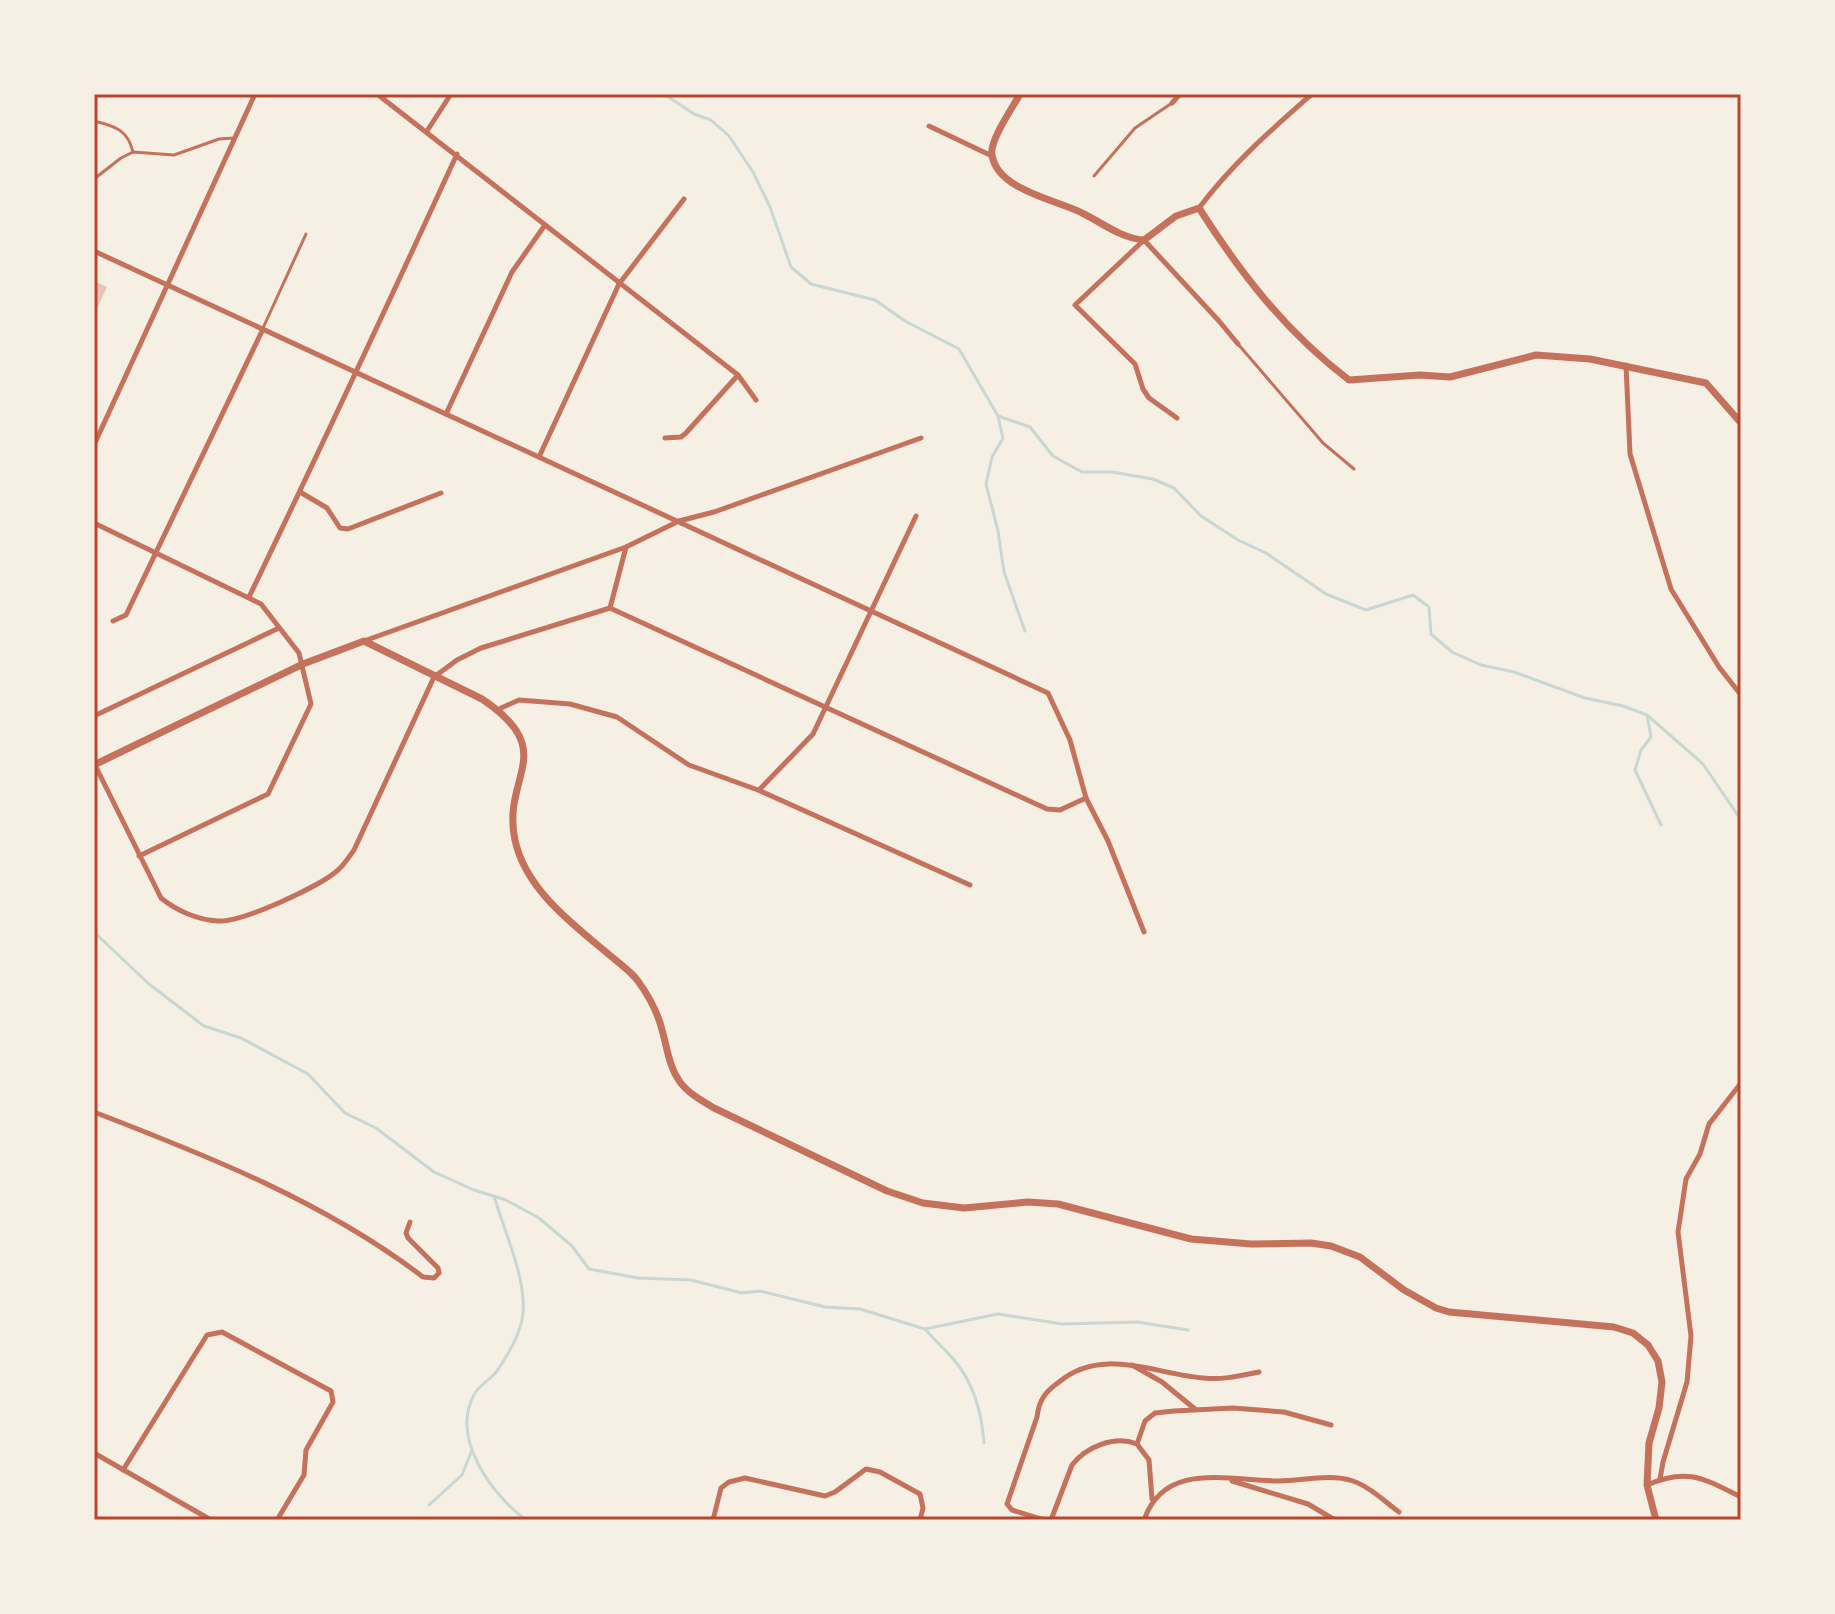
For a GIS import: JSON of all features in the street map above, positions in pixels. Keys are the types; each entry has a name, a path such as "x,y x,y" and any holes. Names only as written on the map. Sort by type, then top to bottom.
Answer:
{"street":[{"path":"94,445 255,94"},
{"path":"377,94 738,375 756,400"},
{"path":"427,131 451,94"},
{"path":"1020,94 992,146 995,165 1018,186 1035,195 1079,211 1120,235 1144,240 1238,344"},
{"path":"1172,103 1180,94"},
{"path":"1177,418 1149,398 1135,364 1075,305 1144,240 1176,216 1199,208 1225,173 1312,94"},
{"path":"929,126 992,156"},
{"path":"249,597 457,154"},
{"path":"539,457 619,284 684,199"},
{"path":"1199,208 1270,307 1314,354 1349,380 1420,375 1450,377 1536,355 1590,359 1706,383 1741,423"},
{"path":"446,414 512,272 545,225"},
{"path":"94,251 1048,693 1070,740 1086,798 1108,841 1144,932"},
{"path":"113,621 126,615 263,329"},
{"path":"1626,365 1630,454 1671,589 1719,667 1741,695"},
{"path":"665,438 681,437 686,433 738,375"},
{"path":"921,438 714,512 679,521 626,547 303,664 94,764 161,898 185,913 220,921 236,920 321,882 340,869 354,850 434,677 481,648 610,608 1047,809 1060,810 1086,798"},
{"path":"300,492 327,508 340,528 348,529 441,493"},
{"path":"758,790 813,734 916,516"},
{"path":"94,523 261,604 299,653 311,704 268,794 139,856"},
{"path":"610,608 626,547"},
{"path":"94,716 279,628"},
{"path":"364,641 482,699 500,711 517,732 526,751 515,803 514,828 515,840 527,870 563,915 636,978 661,1025 672,1067 681,1084 697,1098 887,1191 923,1203 964,1208 1028,1202 1058,1204 1191,1239 1331,1246 1360,1257 1404,1290 1449,1312 1614,1327 1633,1333 1656,1355 1662,1382 1659,1408 1649,1443 1647,1485 1656,1520"},
{"path":"500,711 519,700 570,704 617,717 689,765 758,790 970,885"},
{"path":"1660,1479 1687,1382 1691,1336 1678,1232 1686,1179 1700,1154 1709,1124 1741,1083"},
{"path":"94,1112 217,1160 362,1235 423,1277 434,1278 439,1273 438,1268 408,1238 406,1233 410,1222"},
{"path":"123,1470 207,1335 222,1332 331,1391 333,1402 306,1450 304,1475 277,1520"},
{"path":"1044,1520 1012,1510 1007,1504 1037,1417 1038,1403 1060,1380 1080,1368 1105,1363 1213,1379 1229,1379 1259,1372"},
{"path":"1132,1365 1162,1382 1196,1410"},
{"path":"1137,1444 1145,1421 1155,1413 1233,1408 1288,1412 1331,1425"},
{"path":"1051,1520 1077,1458 1098,1445 1129,1441 1137,1444 1149,1460 1152,1499 1144,1520"},
{"path":"94,1453 211,1520"},
{"path":"713,1520 721,1488 738,1478 825,1496 866,1469 880,1472 920,1494 923,1508 920,1520"},
{"path":"1647,1485 1660,1479 1692,1475 1741,1497"},
{"path":"1216,1478 1308,1504 1335,1520"},
{"path":"1152,1499 1167,1488 1188,1480 1349,1480 1365,1486 1399,1512"}],"lane":[{"path":"1094,176 1135,128 1172,103"},
{"path":"94,121 124,132 133,152"},
{"path":"94,179 133,152 174,155 219,139 234,138"},
{"path":"263,329 306,234"},
{"path":"1238,344 1323,443 1354,469"}],"building":[{"path":"94,281 107,287 94,315"}],"waterway":[{"path":"664,94 694,114 711,120 729,136 753,172 770,207 791,267 811,284 875,300 905,321 959,349 998,416 1030,427 1053,456 1082,472 1112,472 1153,479 1174,488 1201,516 1238,540 1266,553 1326,594 1366,610 1413,595 1429,607 1431,634 1452,652 1481,665 1514,672 1585,698 1647,715 1703,764 1741,820"},
{"path":"998,417 1003,438 992,457 986,484 1004,572 1025,631"},
{"path":"1647,715 1651,737 1641,750 1635,770 1661,825"},
{"path":"94,932 149,984 204,1026 241,1038 308,1074 345,1113 376,1128 434,1172 506,1200 539,1218 572,1246 589,1269 638,1278 691,1280 742,1293 760,1291 825,1307 860,1309 925,1329 998,1314 1062,1324 1137,1322 1188,1330"},
{"path":"494,1196 516,1262 523,1313 507,1355 495,1374 475,1393 468,1410 467,1428 478,1464 488,1480 526,1520"},
{"path":"925,1329 955,1361 967,1380 979,1411 984,1443"},
{"path":"429,1505 462,1475 472,1450"}]}
